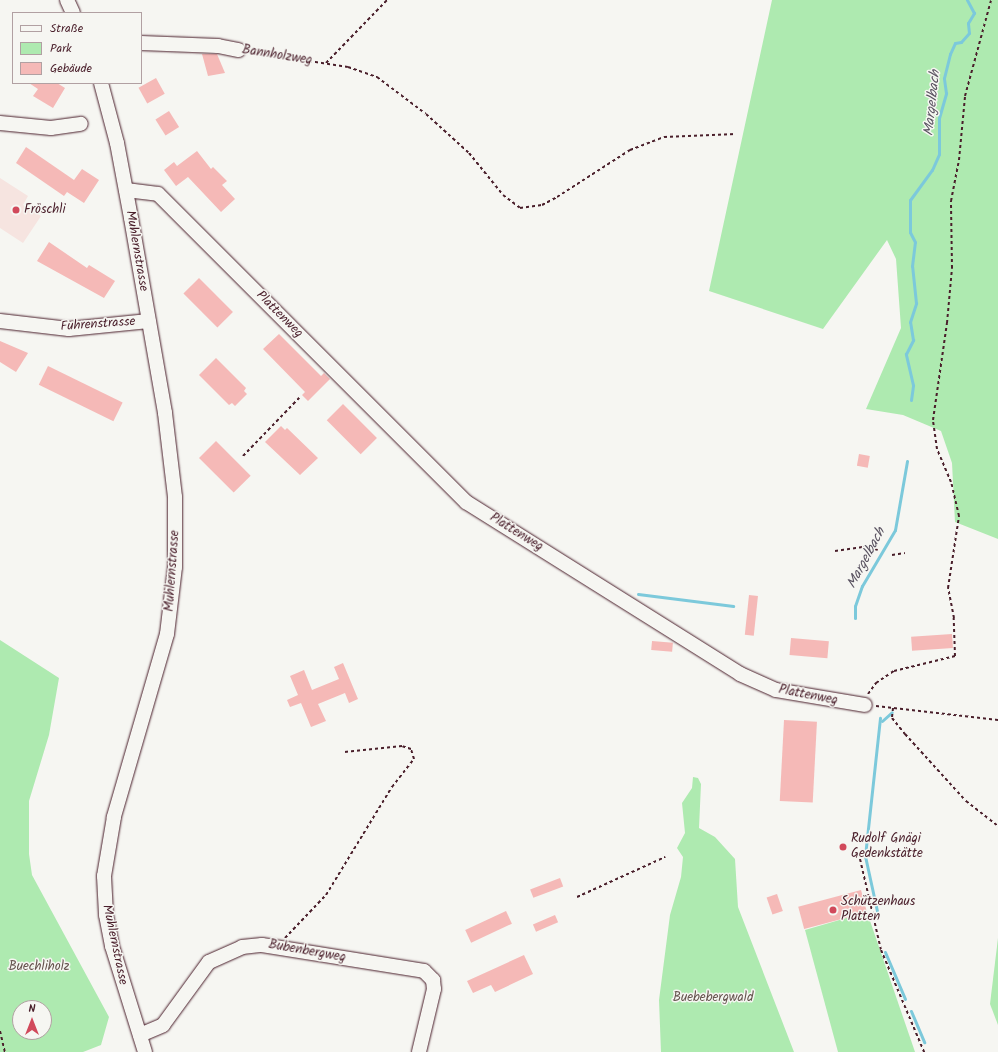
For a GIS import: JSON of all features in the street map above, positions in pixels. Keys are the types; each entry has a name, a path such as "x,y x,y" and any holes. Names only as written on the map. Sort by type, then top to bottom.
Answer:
{"street":[{"path":"67,0 73,12"},
{"name":"Bannholzweg","path":"142,44 218,46 239,50"},
{"name":"Muhlernstrasse","path":"101,84 126,190 165,413 175,497 174,583 161,660 114,817 104,876 106,915 112,946 145,1052"},
{"path":"0,123 51,128 81,124"},
{"name":"Plattenweg","path":"126,190 158,194 466,502 740,674 776,690 865,705"},
{"name":"Fuhrenstrasse","path":"0,321 69,329 148,321"},
{"name":"Bubenbergweg","path":"140,1035 163,1025 196,975 220,955 262,945 283,947 424,971 433,980 434,989 419,1052"}],"path":[{"name":"Bannholzweg","path":"239,50 325,64 388,0"},
{"path":"990,0 965,96 959,160 951,201 952,268 947,323 934,420 937,449 951,482 959,516 948,588 954,618 955,656 924,662 883,677 868,694 865,705 998,720"},
{"path":"325,64 365,71 389,86 469,153 503,195 520,208 542,205 630,150 664,137 736,134"},
{"path":"243,456 299,398"},
{"path":"835,551 863,547 878,550"},
{"path":"892,554 905,553"},
{"path":"893,708 892,718 905,734 966,801 998,826"},
{"path":"283,947 287,934 326,895 392,787 414,759 411,750 402,746 344,752"},
{"path":"577,896 665,858"},
{"path":"860,859 881,950 924,1052"},
{"path":"0,1031 5,1052"}],"shaded area":[{"name":"Fröschli","path":"0,178 28,196 23,205 41,216 23,243 0,228"}],"green space":[{"path":"772,0 998,0 998,539 955,522 952,463 941,431 903,415 866,409 901,328 896,259 887,240 823,329 709,291"},
{"name":"Buechliholz","path":"0,640 59,678 49,735 29,801 29,854 32,875 109,1017 101,1045 83,1052 0,1052"},
{"name":"Buebebergwald","path":"693,777 698,778 701,784 699,828 715,837 735,859 738,907 794,1052 661,1052 659,1000 670,915 681,877 683,857 677,848 685,833 682,803 692,788"},
{"path":"867,912 915,1052 838,1052 805,930"},
{"path":"998,938 998,1025 990,1004"}],"building":[{"path":"202,54 217,54 225,73 208,76"},
{"path":"156,78 165,94 147,103 139,88"},
{"path":"30,84 59,84 65,88 53,108 33,96 38,89"},
{"path":"169,111 179,127 165,136 155,119"},
{"path":"26,147 74,180 82,169 99,180 84,203 67,192 64,196 16,163"},
{"path":"197,151 211,169 213,167 227,181 222,185 235,199 221,212 188,177 176,186 164,170 174,162 177,166"},
{"path":"49,242 87,268 89,265 115,281 104,298 37,261"},
{"path":"199,278 233,312 217,327 183,294"},
{"path":"279,334 321,376 324,373 330,379 308,401 302,395 305,392 263,349"},
{"path":"0,341 28,353 16,372 0,362"},
{"path":"216,358 246,388 244,391 247,394 235,406 232,403 229,405 199,375"},
{"path":"48,366 123,402 113,421 39,385"},
{"path":"343,404 377,438 361,454 327,420"},
{"path":"281,426 285,430 287,428 318,458 300,475 265,442"},
{"path":"216,441 251,476 234,493 199,458"},
{"path":"859,454 870,456 868,468 857,466"},
{"path":"749,595 758,596 754,636 745,635"},
{"path":"952,634 953,648 912,651 911,637"},
{"path":"791,638 829,641 827,658 790,655"},
{"path":"652,641 673,643 672,652 651,650"},
{"path":"343,663 358,699 349,703 345,693 318,704 326,721 311,727 301,703 290,707 287,700 298,695 290,676 304,670 312,690 339,679 334,667"},
{"path":"784,720 817,722 813,803 780,801"},
{"path":"560,878 563,886 533,898 530,889"},
{"name":"Schützenhaus Platten","path":"861,890 867,912 804,929 798,907"},
{"path":"777,894 783,911 772,915 767,898"},
{"path":"506,911 512,924 471,943 465,930"},
{"path":"555,915 558,922 536,932 533,924"},
{"path":"524,955 533,974 495,992 491,985 473,993 467,981"}],"waterway":[{"name":"Margelbach","path":"911,400 913,385 906,354 913,340 910,322 916,303 912,266 915,242 910,232 910,200 932,170 939,154 939,118 946,93 944,78 950,54 955,43 961,42 969,33 968,23 974,13 967,0"},
{"name":"Margelbach","path":"855,618 855,606 862,586 895,530 907,461"},
{"path":"638,594 733,606"},
{"path":"882,721 892,712"},
{"path":"877,911 865,856 880,718"},
{"path":"885,952 905,999"},
{"path":"911,1011 924,1042"}],"place":[{"name":"Fröschli","path":"16,210"},
{"name":"Rudolf Gnägi Gedenkstätte","path":"843,847"},
{"name":"Schützenhaus Platten","path":"833,910"}]}
